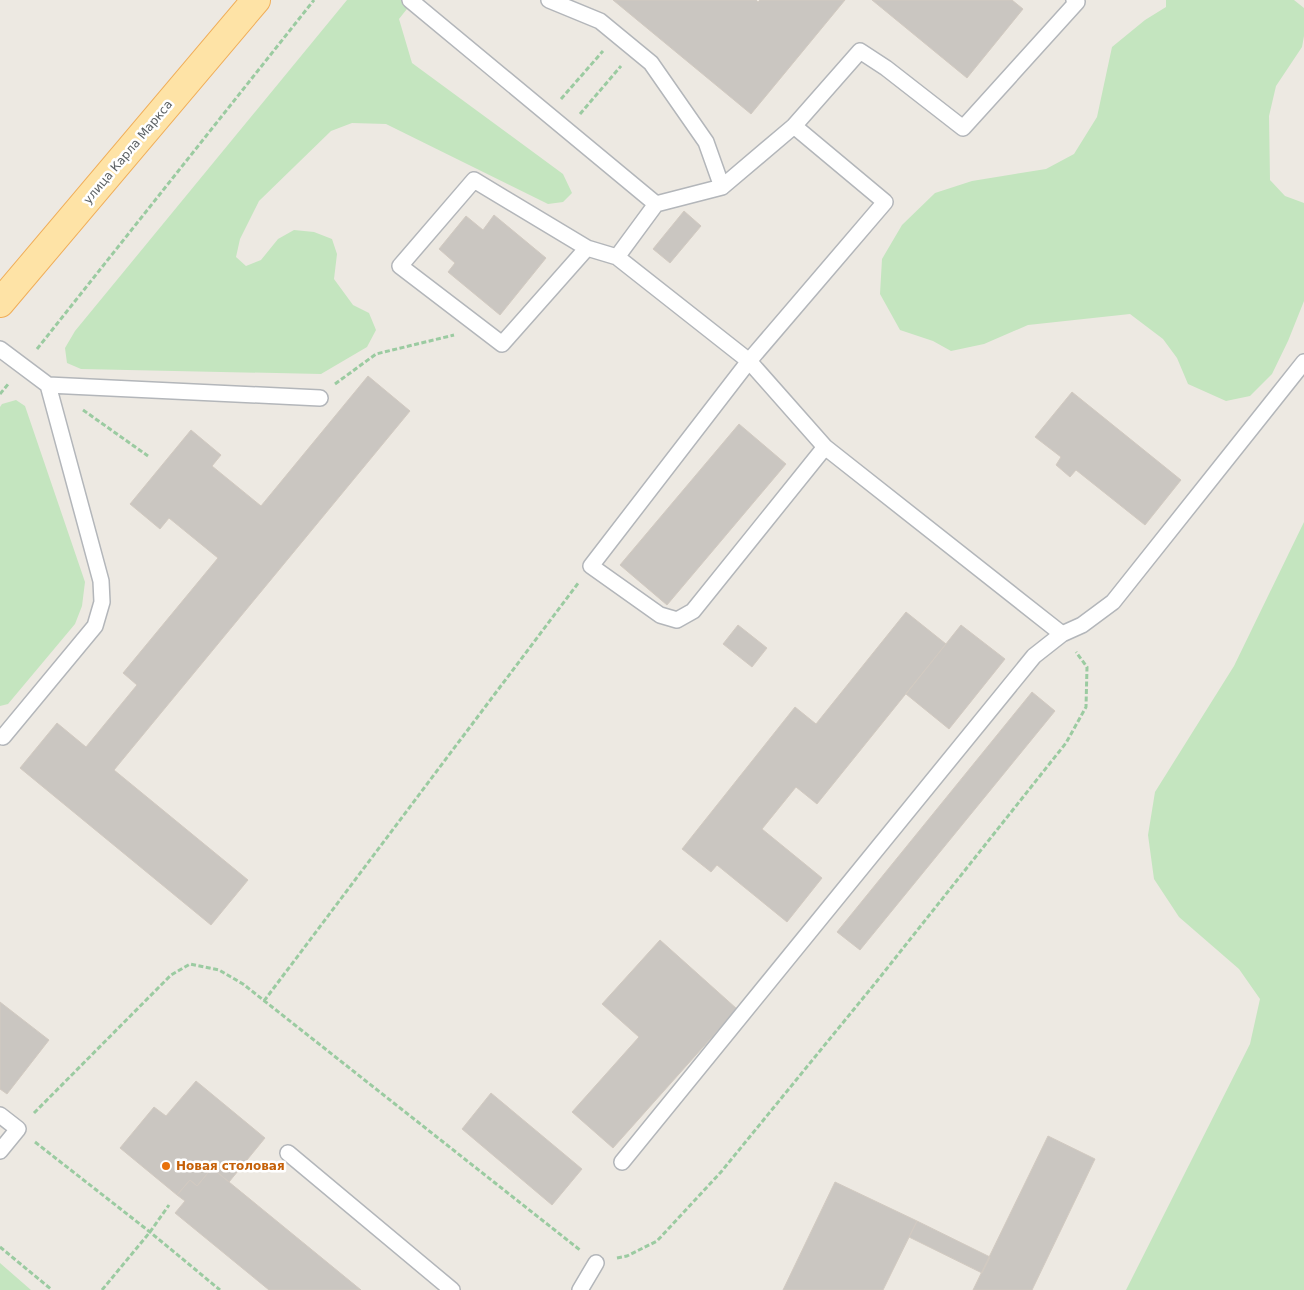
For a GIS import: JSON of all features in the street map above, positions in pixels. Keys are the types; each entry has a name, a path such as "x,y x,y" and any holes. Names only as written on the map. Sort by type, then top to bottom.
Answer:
{"main road":[{"name":"улица Карла Маркса","path":"0,303 256,0"}],"lane":[{"path":"549,0 600,21 651,63 706,142 722,187"},
{"path":"617,257 656,204 722,187 794,126 860,51 886,68 963,128 1077,2 1074,0"},
{"path":"412,1 656,204"},
{"path":"794,126 885,202 749,361 591,566 660,615 677,620 693,611 825,447"},
{"path":"587,248 502,344 400,266 474,180 587,248 617,257 749,361 825,447 1062,634"},
{"path":"0,349 48,385 320,398"},
{"path":"622,1162 1034,656 1062,634 1082,625 1113,602 1304,362"},
{"path":"1,737 95,626 102,602 102,582 48,385"},
{"path":"0,1115 18,1129 0,1151"},
{"path":"288,1153 452,1290"},
{"path":"580,1290 596,1263"}],"path":[{"path":"23,366 314,0"},
{"path":"548,115 616,35"},
{"path":"567,130 634,50"},
{"path":"320,398 343,377 376,354 481,328"},
{"path":"48,385 148,456"},
{"path":"264,1001 591,566"},
{"path":"220,1290 150,1232 18,1129 171,975 190,964 219,970 243,984 596,1263 627,1256 657,1241 721,1172 877,981 1066,743 1086,707 1087,667 1062,634"},
{"path":"102,1290 150,1232 169,1205"},
{"path":"0,1247 52,1290"}],"green space":[{"path":"347,0 414,0 399,19 412,63 563,174 572,193 563,202 548,204 386,124 352,123 331,131 259,201 240,239 236,257 246,266 261,260 278,239 294,230 314,232 332,239 337,254 334,279 353,305 369,313 376,330 367,347 321,374 81,369 67,363 65,348 75,331"},
{"path":"1166,0 1294,0 1304,8 1302,47 1276,86 1269,116 1270,180 1285,196 1304,203 1304,301 1272,374 1250,396 1226,401 1188,384 1177,358 1163,339 1130,314 1028,325 984,344 951,351 933,341 900,330 880,294 882,259 902,225 935,193 972,181 1046,169 1074,154 1097,117 1112,47 1145,20 1166,7"},
{"path":"16,400 25,406 85,582 82,606 75,624 8,704 0,706 0,407 2,404"},
{"path":"1304,522 1304,1290 1126,1290 1250,1044 1260,999 1239,969 1179,917 1154,879 1148,835 1155,792 1234,666"},
{"path":"0,1263 31,1290 0,1290"}],"building":[{"path":"613,0 756,0 758,2 760,0 845,0 751,114"},
{"path":"872,0 1012,0 1023,9 967,78"},
{"path":"684,211 701,226 670,263 653,249"},
{"path":"494,215 546,258 500,315 448,272 455,263 439,249 466,216 483,230"},
{"path":"368,376 410,411 114,770 248,880 211,925 20,768 57,723 86,747 137,685 123,673 218,558 169,518 160,529 130,504 191,430 221,455 212,466 261,506"},
{"path":"1072,392 1181,480 1145,525 1076,470 1070,477 1056,465 1061,457 1035,437"},
{"path":"739,424 786,464 667,605 620,565"},
{"path":"906,612 946,644 817,804 796,787 762,829 822,878 787,922 717,865 711,872 682,849 795,707 816,724"},
{"path":"738,625 767,648 752,667 723,644"},
{"path":"961,625 1005,659 949,729 906,694"},
{"path":"1032,692 1055,711 860,950 837,932"},
{"path":"660,940 737,1009 613,1148 572,1112 639,1037 602,1004"},
{"path":"0,1002 49,1040 7,1094 0,1089"},
{"path":"196,1081 265,1138 229,1182 212,1168 197,1186 190,1180 177,1195 120,1148 154,1107 166,1116"},
{"path":"491,1093 582,1169 552,1205 462,1129"},
{"path":"1048,1136 1095,1159 1032,1290 973,1290"},
{"path":"212,1168 361,1290 269,1290 175,1213 185,1201 177,1195 190,1180 197,1186"},
{"path":"835,1182 917,1221 883,1290 783,1290"},
{"path":"917,1221 990,1257 982,1273 909,1237"}],"place":[{"name":"Новая столовая","path":"166,1166"}]}
